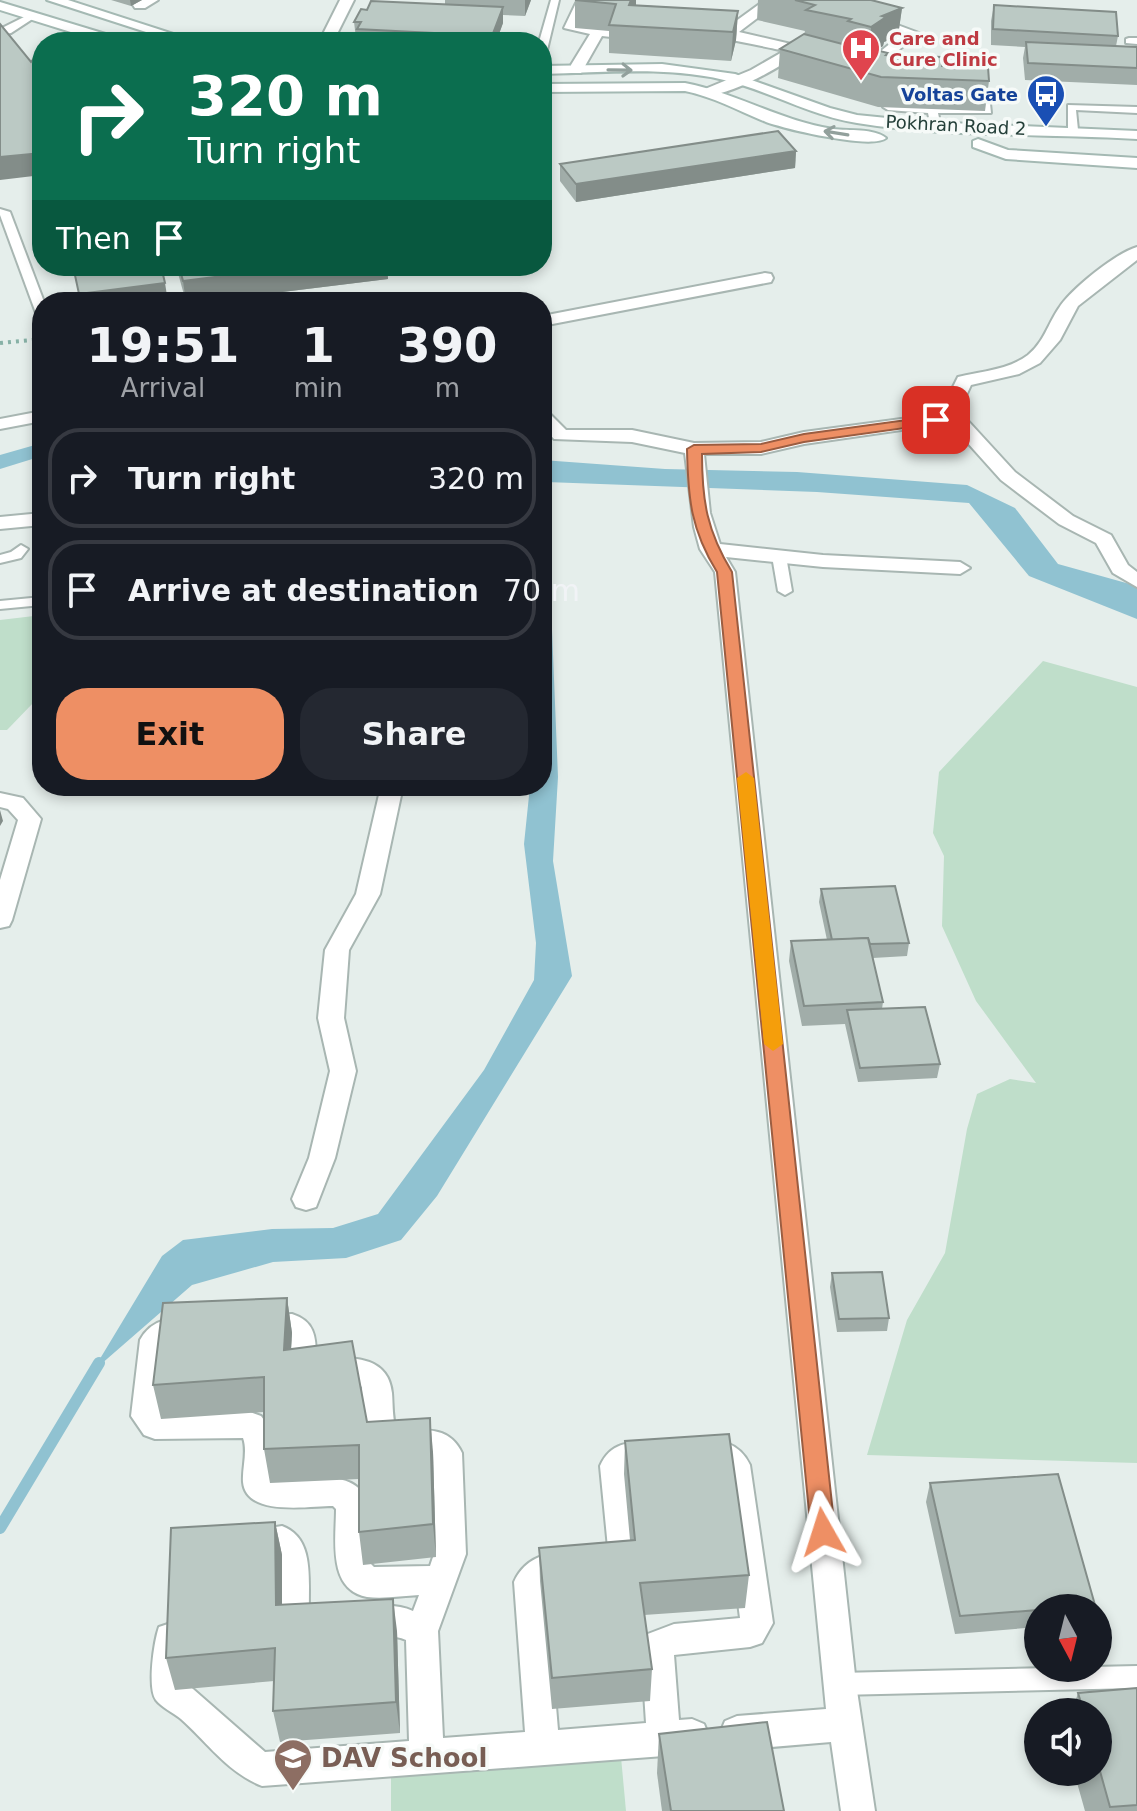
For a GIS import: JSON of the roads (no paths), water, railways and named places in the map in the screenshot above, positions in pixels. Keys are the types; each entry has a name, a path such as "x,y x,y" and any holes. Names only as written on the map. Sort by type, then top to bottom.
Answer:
{"street":[{"path":"331,32 347,0"},
{"path":"728,33 774,0"},
{"path":"62,1 160,32"},
{"path":"0,6 85,32"},
{"path":"576,70 582,53 604,32 571,28 581,6 605,6"},
{"path":"852,14 912,33 870,70"},
{"path":"698,31 728,33 788,50 741,81 710,92"},
{"name":"Pokhran Road 2","path":"552,70 682,71 741,81 812,109 978,144 1137,149"},
{"name":"Pokhran Road 2","path":"552,88 685,87 710,92 774,120 832,133 907,141"},
{"path":"1016,129 1021,145"},
{"name":"Pokhran Road 2","path":"936,135 1016,129 1137,133"},
{"path":"978,144 1006,154 1137,163"},
{"path":"552,426 561,435 632,436 695,457 936,420 950,412 964,381 1013,370 1036,360 1052,338 1069,304 1137,252"},
{"path":"552,319 765,278"},
{"path":"950,412 1008,476 1066,520 1104,539 1120,569 1137,581"},
{"path":"0,424 32,418"},
{"path":"695,457 695,492 710,549 725,572 839,1684 858,1811"},
{"path":"0,523 32,520"},
{"path":"710,549 960,568"},
{"path":"306,1199 322,1158 343,1071 331,1018 337,950 368,894 390,796"},
{"path":"0,800 15,803 30,819 0,920"},
{"path":"427,1758 422,1631 441,1580 450,1554 447,1453 435,1443 391,1444 380,1434 376,1382 365,1372 311,1369 302,1363 301,1335 292,1326 168,1331 155,1340 146,1416 155,1426 250,1425 261,1436 258,1485 267,1493 340,1492 352,1504 352,1567 367,1582 441,1580"},
{"path":"543,1749 530,1582 542,1570 615,1564 625,1555 615,1466 625,1456 718,1453 735,1465 757,1623 750,1632 674,1639 657,1646 664,1739"},
{"path":"212,1545 282,1540 292,1555 293,1618 305,1626 401,1621 422,1631"},
{"path":"173,1600 168,1690 188,1701 240,1758 262,1769 846,1724"}],"lane":[{"path":"547,32 555,0"},
{"path":"10,44 0,33 33,16"},
{"path":"888,107 988,111 986,96 958,93"},
{"path":"1073,130 1071,107 1137,110"},
{"path":"932,110 936,135"},
{"path":"0,212 5,212 34,292"},
{"path":"0,559 16,555 21,549"},
{"path":"779,556 785,591"},
{"path":"0,605 32,602"},
{"path":"839,1684 1137,1677"}],"water":[{"path":"32,446 32,459 0,469 0,455"},
{"path":"552,461 665,469 797,472 967,485 1015,508 1058,564 1137,586 1137,619 1029,576 969,503 817,492 552,482"},
{"path":"552,630 558,777 553,861 572,976 437,1196 401,1240 346,1258 273,1262 192,1285 92,1372 162,1256 183,1240 272,1229 333,1228 378,1214 484,1070 534,980 536,943 524,844 529,796 552,796"}],"waterway":[{"path":"0,1528 99,1363"}],"place":[{"name":"Care and Cure Clinic","path":"861,82"},
{"name":"Voltas Gate","path":"1046,128"},
{"name":"DAV School","path":"293,1792"}]}
